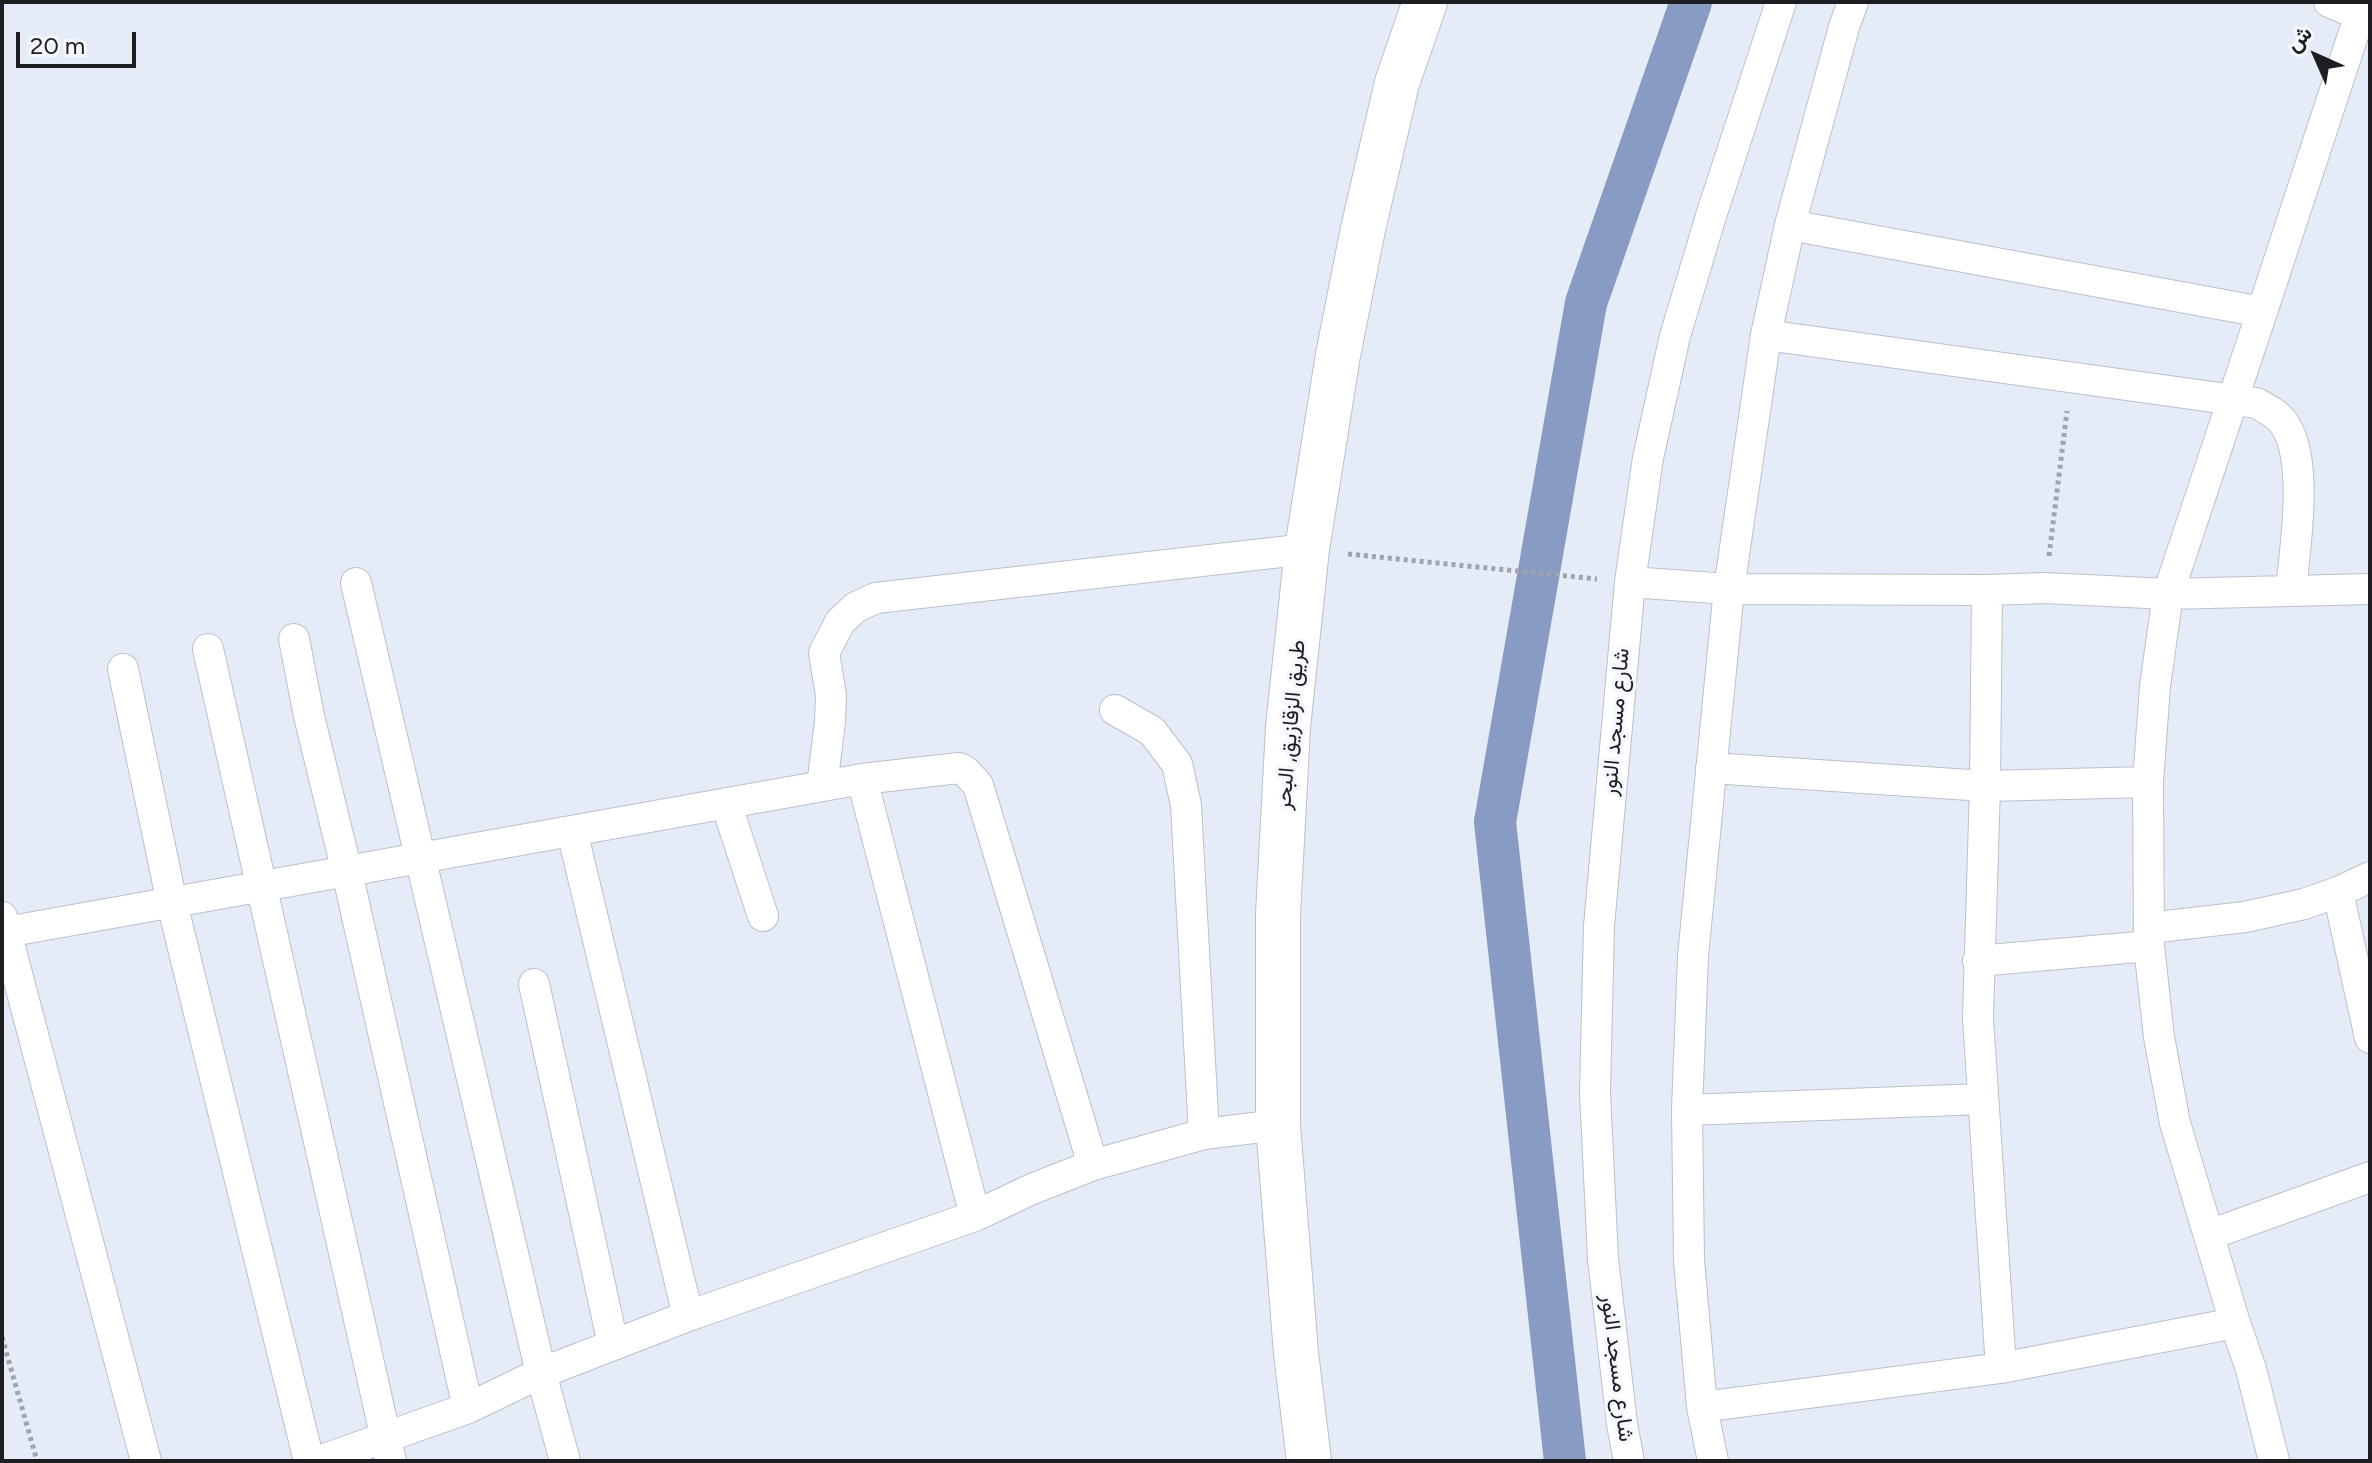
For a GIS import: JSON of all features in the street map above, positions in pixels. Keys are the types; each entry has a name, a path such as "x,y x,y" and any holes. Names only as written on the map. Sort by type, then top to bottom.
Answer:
{"main road":[{"name":"طريق الزقازيق, البحر","path":"1309,1461 1296,1353 1278,1125 1278,915 1288,727 1307,549 1338,355 1397,83 1425,2"}],"street":[{"name":"شارع مسجد النور","path":"1629,1461 1603,1259 1595,1092 1599,926 1630,582 1648,458 1675,336 1781,2"},
{"path":"1713,1461 1702,1407 1689,1260 1687,1110 1693,956 1711,768 1729,589 1766,335 1790,225 1853,2"},
{"path":"2274,1461 2251,1369 2175,1123 2159,1037 2149,937 2148,782 2155,686 2168,594 2362,8 2329,2"},
{"path":"1790,225 2262,312"},
{"path":"1766,335 2256,403 2274,412 2284,423 2296,453 2298,509 2291,590"},
{"path":"822,786 831,695 824,653 840,622 856,607 876,598 1307,549"},
{"path":"1630,582 1729,589 2045,588 2168,594 2370,589"},
{"path":"356,583 541,1373 565,1461"},
{"path":"1987,590 1978,1018 2001,1368"},
{"path":"294,639 468,1408"},
{"path":"208,649 388,1450"},
{"path":"123,669 172,903 309,1461"},
{"path":"1115,710 1152,731 1177,764 1186,805 1204,1134"},
{"path":"146,1461 4,924 172,903 862,779 950,768 965,771 978,785 1093,1165"},
{"path":"1711,768 1985,786 2148,782"},
{"path":"862,779 975,1216"},
{"path":"726,803 763,916"},
{"path":"572,831 688,1316"},
{"path":"1978,961 2149,937 2245,917 2304,904 2370,877"},
{"path":"2338,892 2370,1038"},
{"path":"534,984 613,1344"},
{"path":"1687,1110 1982,1099"},
{"path":"319,1461 388,1450 541,1373 688,1316 975,1216 1093,1165 1204,1134 1278,1125"},
{"path":"2209,1235 2370,1177"},
{"path":"1702,1407 2001,1368 2235,1323"}],"path":[{"path":"2045,588 2071,378"},
{"path":"1307,549 1630,582"},
{"path":"2,1337 37,1461"}],"waterway":[{"path":"1565,1461 1495,822 1586,303 1691,2"}]}
